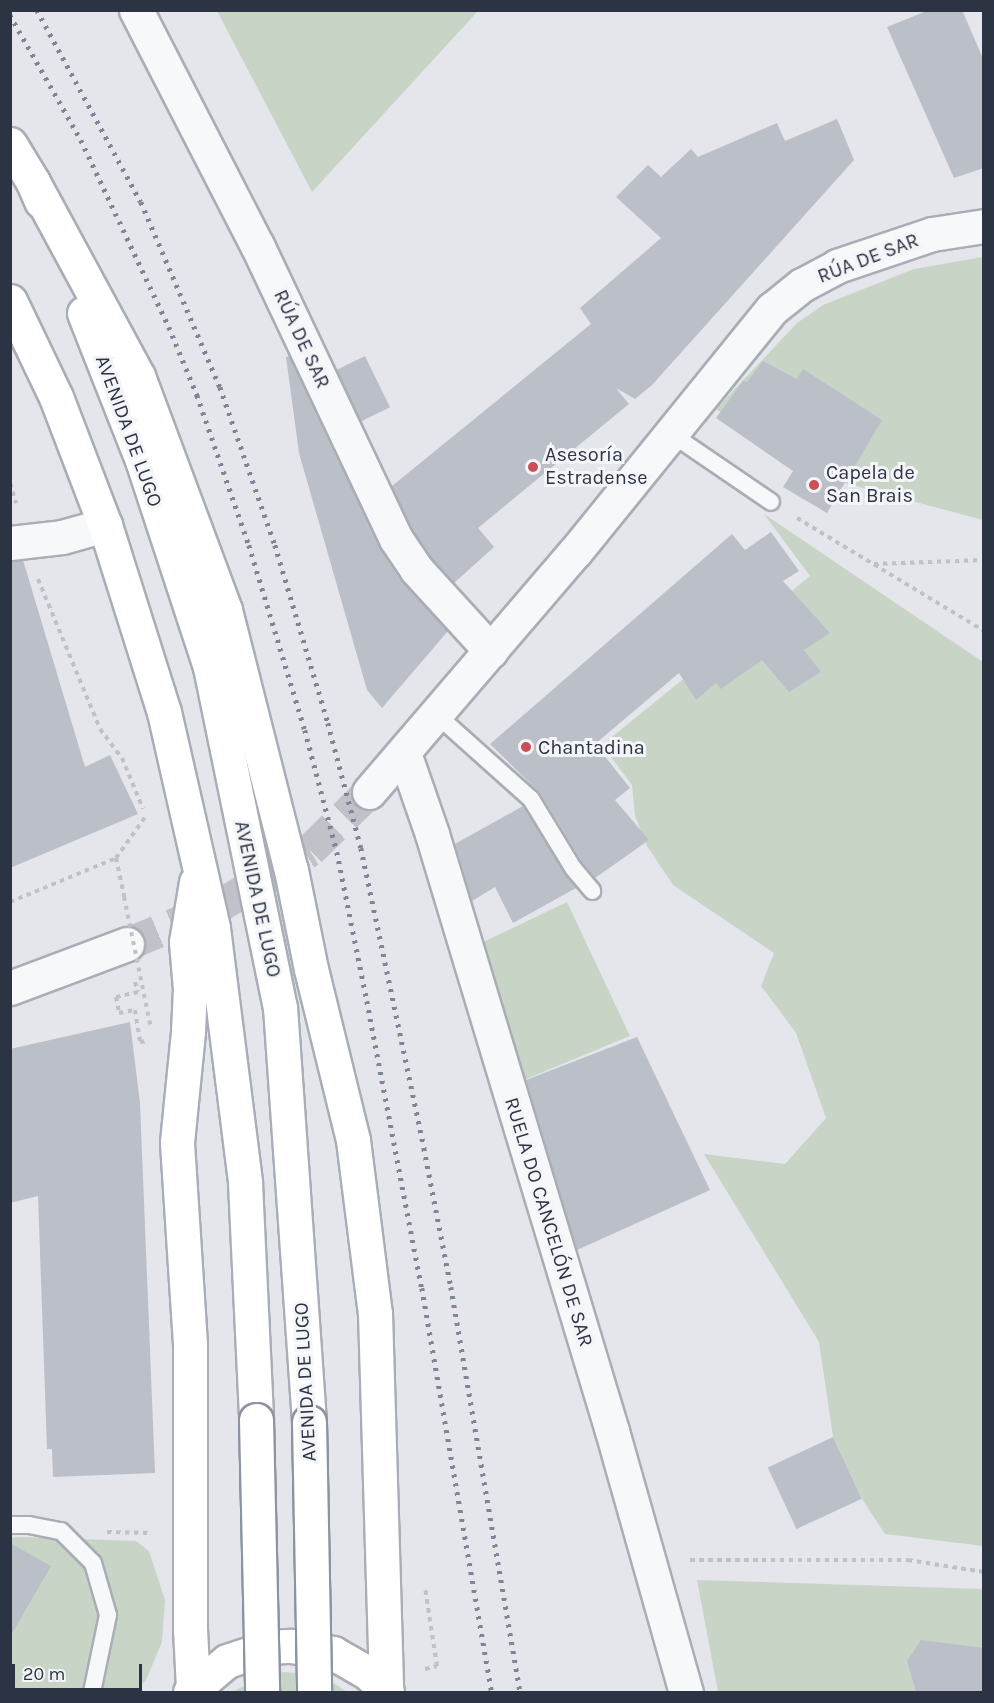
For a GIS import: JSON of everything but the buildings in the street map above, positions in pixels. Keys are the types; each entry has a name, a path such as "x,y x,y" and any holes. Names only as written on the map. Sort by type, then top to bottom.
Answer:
{"main road":[{"name":"AVENIDA DE LUGO","path":"10,144 33,182 142,463 210,667 280,1007 309,1422 314,1692"},
{"path":"33,182 142,387 225,610 291,870 311,969 353,1140 375,1313 386,1692"},
{"path":"10,301 56,397 105,525 164,712 213,928 245,1183 256,1420 262,1692"},
{"path":"191,1690 190,1344 177,1142 190,988 186,942 199,866"},
{"path":"191,1690 227,1661 269,1647 291,1646 312,1648 343,1658 368,1673 386,1692"}],"street":[{"name":"RÚA DE SAR","path":"136,10 257,244 396,539 416,569 491,651"},
{"name":"RÚA DE SAR","path":"369,792 575,552 772,309 802,285 837,266 932,234 984,226"},
{"path":"18,543 62,537 105,525"},
{"name":"RUELA DO CANCELÓN DE SAR","path":"404,753 432,834 651,1560 686,1692"},
{"path":"10,988 127,944"}],"lane":[{"path":"670,433 771,502"},
{"path":"437,715 531,799 573,868 592,891"},
{"path":"10,1525 29,1525 61,1531 93,1563 108,1615 92,1692"}],"path":[{"path":"771,502 984,631"},
{"path":"10,902 116,858 146,817 122,758 100,729 18,543"},
{"path":"873,564 984,560"},
{"path":"116,858 151,1028"},
{"path":"135,981 138,992 116,997 119,1013 135,1011 140,1042"},
{"path":"61,1531 161,1533"},
{"path":"651,1560 908,1560 984,1572"}],"green space":[{"path":"217,11 478,11 312,192"},
{"path":"983,257 983,520 845,483 716,409 797,323 823,305 914,269"},
{"path":"764,514 983,662 983,1546 885,1534 862,1499 833,1437 819,1342 704,1154 785,1164 826,1118 796,1033 761,986 774,953 673,885 647,846 635,816 632,785 602,745 810,576"},
{"path":"567,902 630,1036 514,1084 475,946"},
{"path":"10,1538 136,1541 149,1551 165,1600 162,1642 146,1680 134,1692 11,1692"},
{"path":"697,1580 983,1589 983,1692 718,1692"},
{"path":"283,1672 308,1674 332,1682 347,1692 233,1692 258,1678"}],"tunnel":[{"path":"127,944 222,904 310,850 369,792"}],"railway":[{"path":"37,10 141,202 220,387 275,545 328,723 361,848 424,1148 451,1287 520,1692"},
{"path":"10,15 81,140 169,327 197,395 249,545 305,730 337,852 367,1001 422,1288 492,1692"}],"place":[{"name":"Asesoría Estradense","path":"533,467"},
{"name":"Capela de San Brais","path":"814,485"},
{"name":"Chantadina","path":"526,747"}]}
